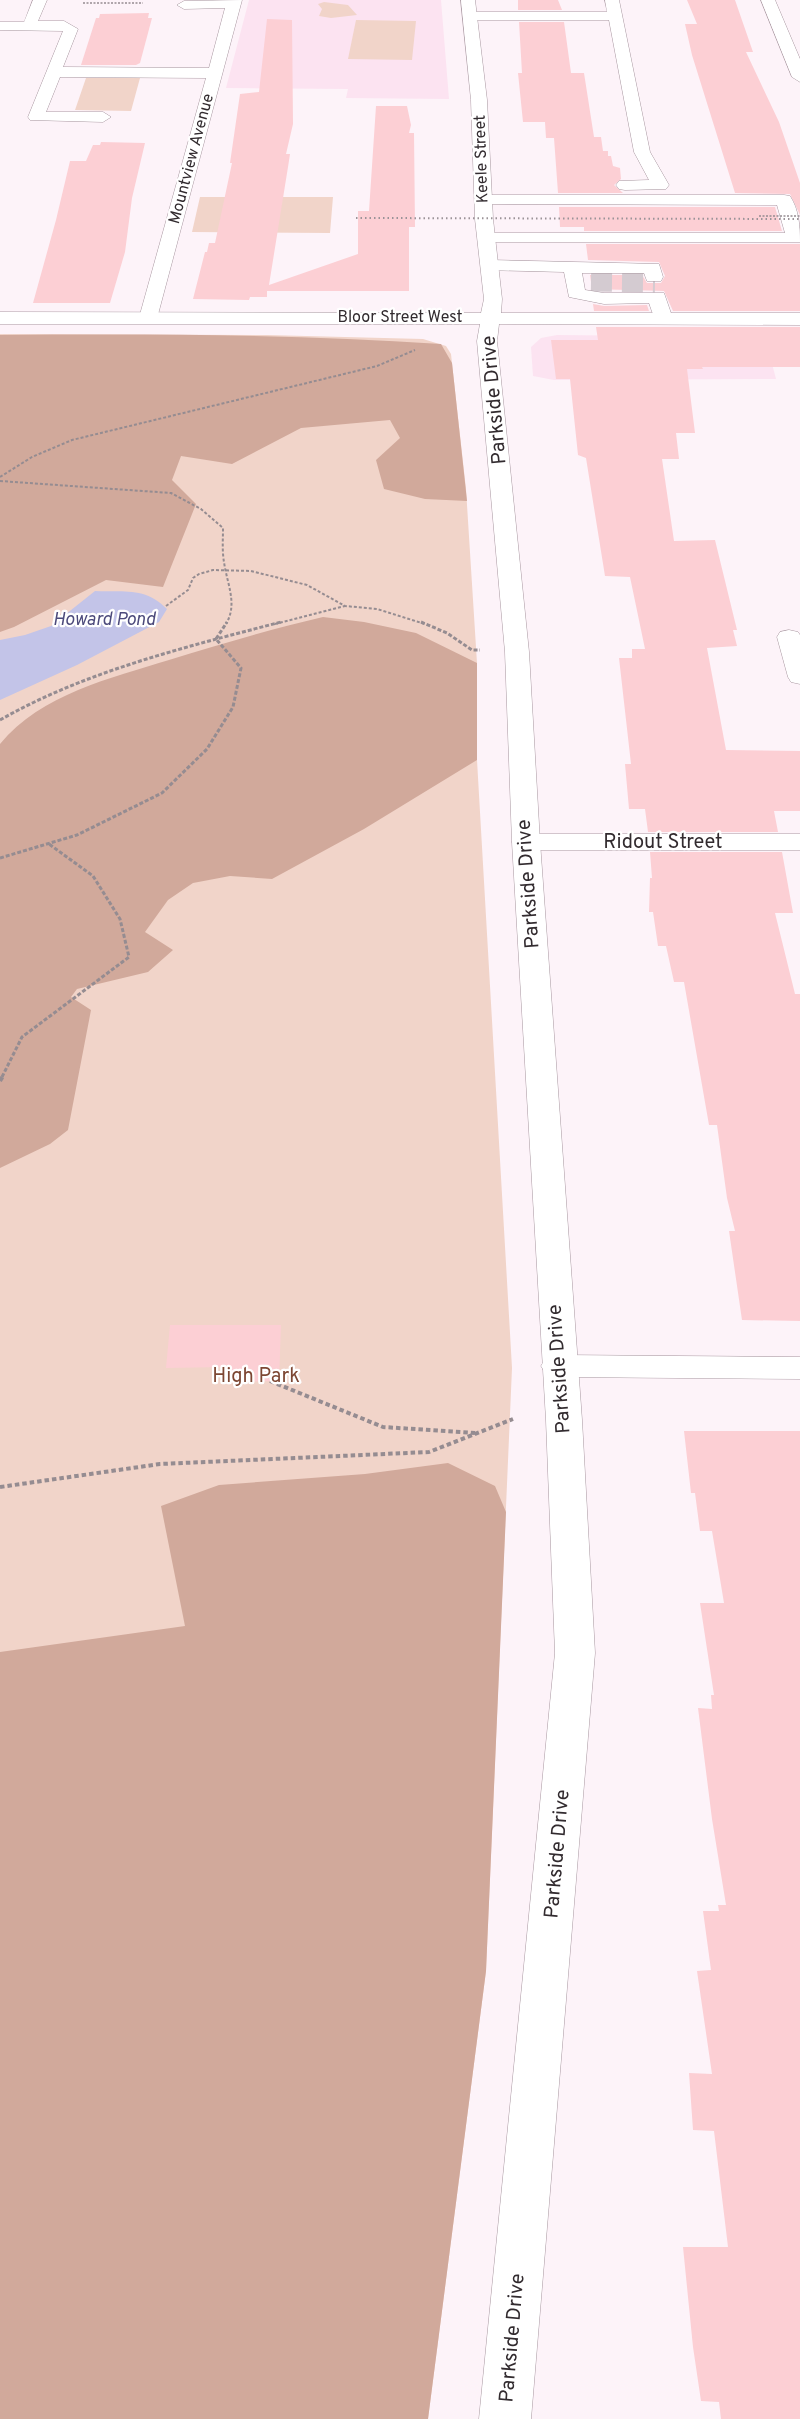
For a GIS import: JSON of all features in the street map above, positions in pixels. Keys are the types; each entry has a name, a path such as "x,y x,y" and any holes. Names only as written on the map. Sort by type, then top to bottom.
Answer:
{"main road":[{"path":"768,0 800,77"},
{"path":"29,26 39,2"},
{"path":"184,4 235,2"},
{"name":"Mountview Avenue","path":"149,318 235,2"},
{"path":"469,8 614,8 642,152 660,185 483,192"},
{"name":"Keele Street","path":"469,8 480,111 483,192 493,299 489,318"},
{"path":"0,26 64,26 71,29 36,117 103,117"},
{"path":"55,72 216,73"},
{"path":"483,192 784,200 796,238 488,251"},
{"path":"488,251 610,251"},
{"path":"488,251 579,277 652,268 663,319"},
{"path":"579,277 576,293 582,296 655,287"},
{"name":"Bloor Street West","path":"0,318 800,319"},
{"name":"Parkside Drive","path":"489,318 487,340 517,652 526,842 564,1420 575,1653 505,2419"},
{"path":"789,637 800,677"},
{"name":"Ridout Street","path":"526,842 800,842"},
{"path":"559,1366 800,1368"}],"path":[{"path":"39,2 143,3"},
{"path":"759,216 800,216"},
{"path":"0,479 32,457 72,440 367,369 418,349"},
{"path":"0,479 171,493 201,509 223,528 225,569 231,590 232,614 216,639"},
{"path":"166,606 188,590 193,578 199,574 225,569 251,571 288,579 307,585 345,606"},
{"path":"0,720 23,706 68,687 251,628 345,606 377,609 414,619 447,633 472,650 517,652"},
{"path":"0,858 77,835 162,793 207,749 232,707 241,668 216,639"},
{"path":"0,1081 22,1037 129,957 120,918 93,876 49,844"},
{"path":"270,1381 383,1427 478,1433"},
{"path":"0,1487 160,1464 429,1452 513,1419"}],"shaded area":[{"path":"249,0 441,0 449,99 346,98 348,89 226,88"},
{"path":"0,335 276,336 441,344 452,363 467,501 425,499 384,489 376,460 400,438 390,420 301,428 232,464 181,456 172,480 196,504 163,587 106,580 0,632"},
{"path":"557,335 765,337 776,379 554,380 533,376 531,347 541,338"},
{"path":"323,617 364,622 416,633 477,663 477,760 364,829 272,879 230,876 193,883 168,900 145,932 173,950 148,972 77,989 71,997 91,1010 68,1130 50,1144 0,1168 0,744 36,712 78,690 208,648"},
{"path":"448,1463 495,1486 506,1512 486,1971 428,2419 0,2419 0,1652 185,1626 161,1506 219,1485 365,1474"}],"green space":[{"path":"324,2 348,5 357,15 331,18 319,16 322,9 318,4"},
{"path":"356,20 416,21 412,60 348,59"},
{"path":"86,78 140,78 131,111 75,110"},
{"path":"200,197 333,197 330,233 192,232"},
{"name":"High Park","path":"0,334 267,335 423,339 446,346 451,354 466,489 477,663 477,760 512,1368 486,1971 428,2419 0,2419"}],"water":[{"name":"Howard Pond","path":"95,591 125,591 143,594 167,609 159,622 77,665 0,700 0,640 51,626"}],"building":[{"path":"518,0 558,0 562,10 518,10"},
{"path":"687,0 735,0 753,52 746,52 779,122 800,183 800,215 790,194 735,193 692,55 685,24 697,24"},
{"path":"149,13 148,18 152,18 140,63 136,65 81,65 96,18 99,18 100,14"},
{"path":"267,19 292,20 293,124 286,154 290,154 269,285 358,254 358,211 369,211 376,106 407,106 411,125 409,133 414,133 415,227 409,227 409,291 267,291 267,297 250,297 249,300 193,299 205,252 207,252 209,243 215,243 232,163 230,163 240,94 259,92"},
{"path":"519,22 564,22 571,73 584,73 594,137 601,137 603,151 608,151 613,166 620,168 621,179 614,185 623,193 558,193 554,138 546,138 545,122 523,122 518,73 522,73"},
{"path":"101,142 145,143 132,198 125,252 110,303 33,303 70,161 86,161 93,145 100,145"},
{"path":"559,207 775,207 782,231 584,231 584,227 560,227"},
{"path":"586,244 800,244 800,311 673,311 664,291 592,289 590,275 642,275 647,283 661,283 665,276 659,262 588,260"},
{"path":"593,304 647,305 649,311 594,311"},
{"path":"596,327 800,327 800,367 687,369 695,433 676,433 679,459 662,459 674,541 715,540 737,630 733,630 737,646 707,648 726,750 800,751 800,811 774,811 778,832 648,832 645,809 629,809 625,764 631,764 619,658 632,658 632,649 645,649 630,577 605,576 586,458 578,455 570,379 556,379 551,340 598,340"},
{"path":"650,852 782,852 793,913 775,913 795,994 800,994 800,1321 742,1320 729,1231 735,1231 727,1198 717,1125 709,1125 684,982 674,982 666,946 658,946 653,912 649,912 650,878 652,878"},
{"path":"170,1325 281,1325 279,1381 224,1382 225,1367 166,1368"},
{"path":"684,1431 800,1431 800,2419 721,2419 719,2402 701,2401 693,2347 683,2247 728,2247 714,2131 693,2130 689,2073 712,2074 697,1971 711,1970 703,1911 719,1911 718,1905 726,1905 698,1708 712,1709 711,1695 714,1695 700,1603 724,1603 712,1531 700,1531 695,1493 691,1493"}],"tunnel":[{"path":"591,281 655,282"}],"railway":[{"path":"356,218 800,219"}]}
